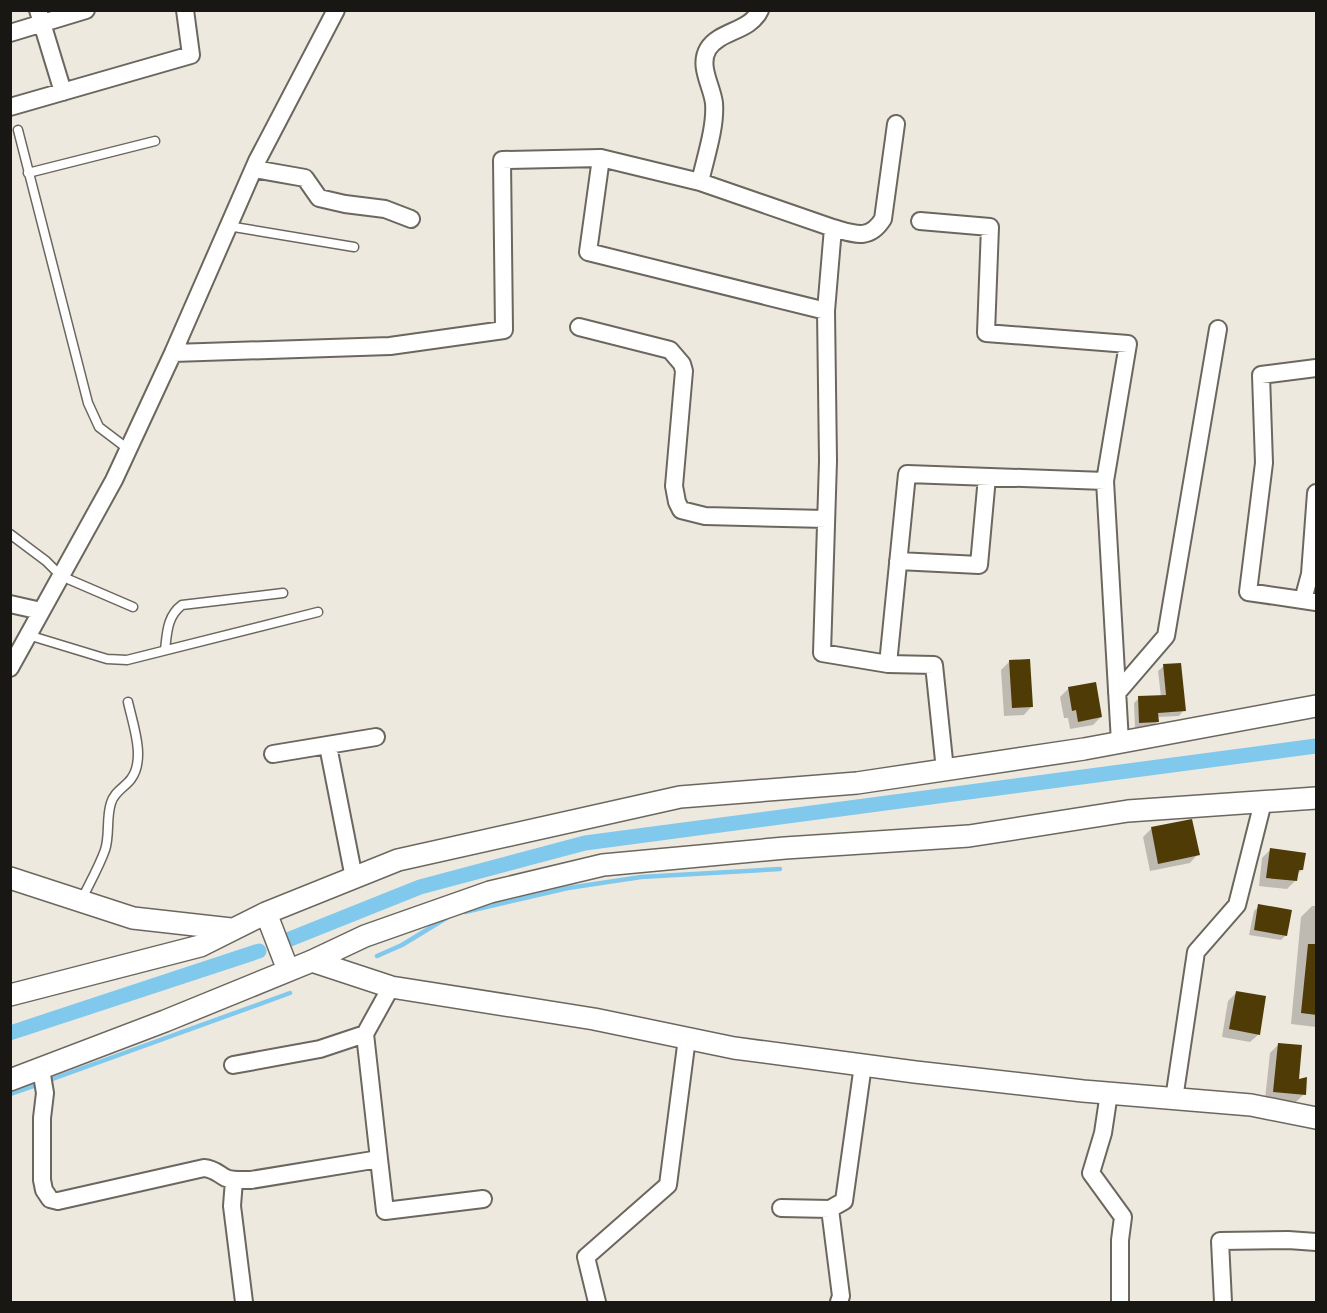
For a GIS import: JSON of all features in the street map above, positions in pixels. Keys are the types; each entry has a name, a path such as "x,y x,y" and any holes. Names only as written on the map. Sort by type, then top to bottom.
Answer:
{"street":[{"path":"10,33 40,17 86,10"},
{"path":"10,107 191,55 185,10"},
{"path":"10,668 114,480 254,169 336,10"},
{"path":"700,182 714,114 713,95 706,72 705,55 709,47 718,40 750,23 760,10"},
{"path":"40,17 63,92"},
{"path":"172,353 390,346 504,330 502,160 601,158 700,182 833,228 855,234 868,234 876,230 884,219 896,124"},
{"path":"601,158 588,252 826,311"},
{"path":"254,169 305,178 319,198 385,209 411,219"},
{"path":"920,221 990,227 986,333 1128,344 1105,481 1120,742"},
{"path":"833,228 826,311 828,461 822,653 888,664 934,665 945,770"},
{"path":"579,327 670,350 682,364 684,371 674,486 676,502 681,510 705,516 826,519"},
{"path":"1117,693 1166,636 1218,329"},
{"path":"1317,368 1261,375 1264,464 1248,592 1310,601 1317,493"},
{"path":"888,664 907,474 1105,481"},
{"path":"898,561 979,564 987,477"},
{"path":"10,604 41,611"},
{"path":"10,878 133,918 231,929 269,922 354,878 399,860 681,797 857,783 1120,742 1317,706"},
{"path":"273,754 376,737"},
{"path":"328,746 354,878"},
{"path":"312,961 365,936 490,892 603,865 784,848 969,836 1128,811 1317,798"},
{"path":"1174,1099 1196,952 1237,905 1263,802"},
{"path":"269,922 285,962"},
{"path":"10,995 200,946 231,929"},
{"path":"10,1080 43,1081 285,962 312,961 391,987 594,1019 734,1048 1109,1094 1251,1105 1317,1118"},
{"path":"391,987 365,1034 385,1211 483,1199"},
{"path":"233,1065 320,1049 365,1034"},
{"path":"597,1302 586,1257 668,1185 687,1038"},
{"path":"781,1209 830,1209 844,1201 863,1065"},
{"path":"43,1081 42,1180 44,1190 50,1199 58,1202 204,1168 213,1168 224,1177 234,1180 251,1180 379,1159"},
{"path":"1109,1094 1103,1133 1091,1173 1123,1217 1120,1240 1120,1302"},
{"path":"234,1180 232,1206 244,1302"},
{"path":"830,1209 841,1296 839,1302"},
{"path":"1223,1302 1220,1241 1317,1242"}],"lane":[{"path":"18,130 88,403 99,427 128,449"},
{"path":"28,173 154,141"},
{"path":"228,226 354,248"},
{"path":"10,534 61,576 133,607"},
{"path":"165,650 168,626 173,612 182,605 284,593"},
{"path":"28,635 107,659 127,660 318,612"},
{"path":"81,901 106,849 110,805 115,794 127,785 137,772 135,734 128,702"}],"building":[{"path":"1030,659 1033,707 1012,708 1009,660"},
{"path":"1181,663 1186,711 1158,713 1159,722 1139,723 1138,696 1166,695 1163,664"},
{"path":"1096,682 1102,717 1078,722 1076,710 1072,711 1068,687"},
{"path":"1192,819 1200,855 1158,864 1151,827"},
{"path":"1270,848 1306,853 1303,870 1299,870 1297,881 1266,878"},
{"path":"1258,904 1292,910 1287,936 1254,930"},
{"path":"1308,944 1317,944 1317,1015 1301,1013"},
{"path":"1236,991 1266,996 1260,1035 1229,1029"},
{"path":"1278,1043 1302,1045 1299,1079 1307,1077 1306,1095 1273,1092"}],"waterway":[{"path":"290,939 420,887 585,843 1316,746"},
{"path":"465,912 568,888 641,877 780,869"},
{"path":"377,956 402,945 448,917"},
{"path":"10,1033 259,951"},
{"path":"47,1081 290,993"},
{"path":"10,1094 39,1084"}]}
